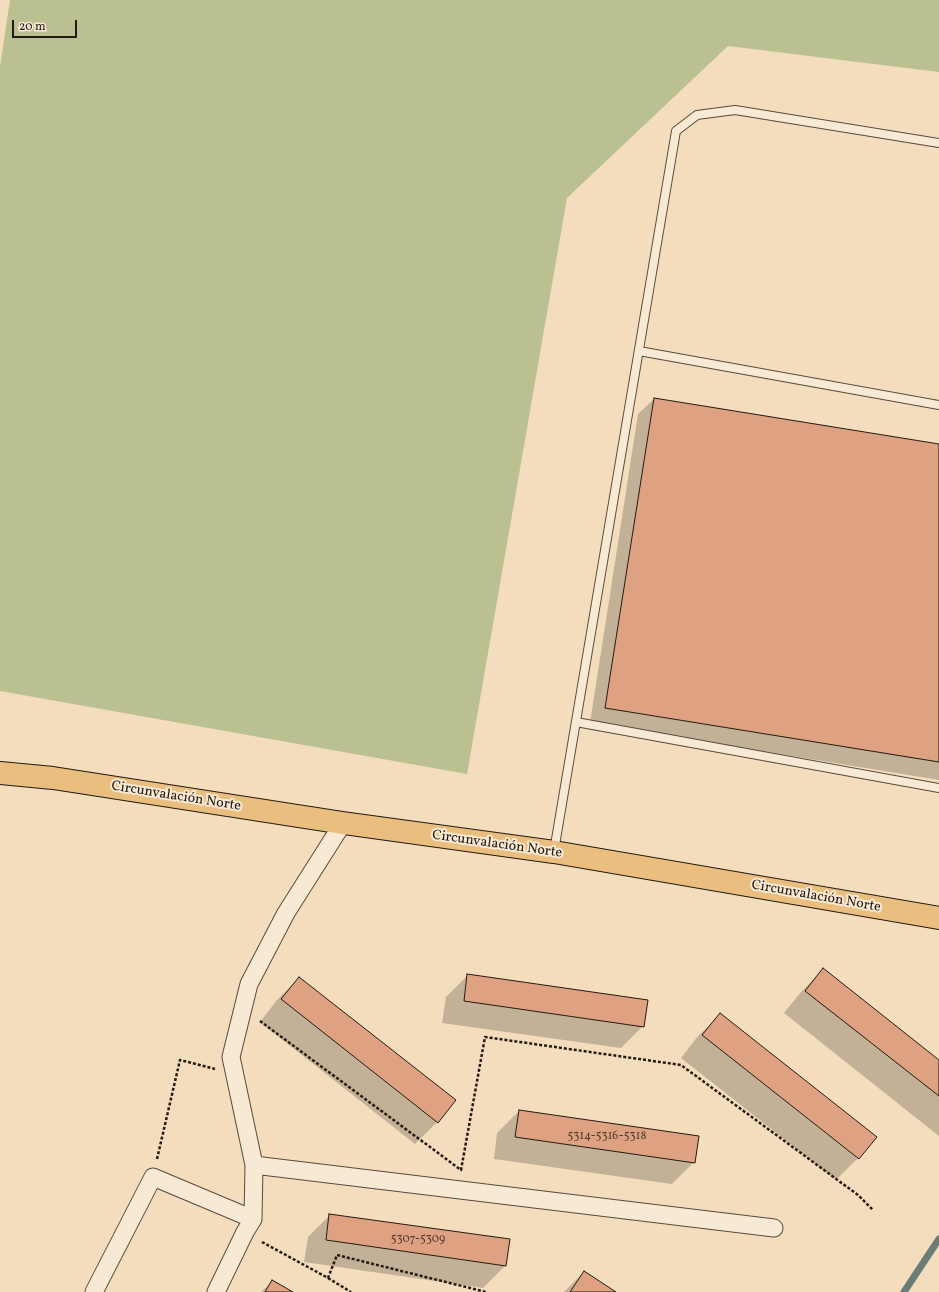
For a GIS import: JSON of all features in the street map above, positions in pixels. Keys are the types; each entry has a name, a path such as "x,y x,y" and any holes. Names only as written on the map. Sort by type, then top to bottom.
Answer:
{"main road":[{"name":"Circunvalación Norte","path":"0,762 53,778"},
{"name":"Circunvalación Norte","path":"0,773 53,778 342,823 554,852 939,918"}],"street":[{"path":"216,1292 249,1226 254,1165 230,1057 249,984 286,913 342,823"},
{"path":"254,1165 774,1228"},
{"path":"94,1292 153,1177 249,1226"}],"lane":[{"path":"554,852 676,131 697,116 735,110 939,143"},
{"path":"639,351 939,405"},
{"path":"576,722 939,788"}],"path":[{"path":"243,1009 461,1170 485,1037 681,1065 858,1195 873,1210"},
{"path":"153,1177 180,1060 234,1074"},
{"path":"249,1226 351,1292"},
{"path":"328,1278 337,1255 486,1292"}],"green space":[{"path":"10,0 939,0 939,72 728,46 567,198 467,774 0,691 0,67"}],"building":[{"path":"654,398 939,444 939,762 605,708"},
{"path":"823,968 939,1060 939,1096 805,991"},
{"path":"467,974 648,1000 644,1027 464,1001"},
{"path":"299,977 456,1100 438,1123 281,999"},
{"path":"720,1013 877,1137 859,1159 702,1035"},
{"path":"519,1110 699,1136 695,1163 515,1137"},
{"path":"329,1214 510,1239 506,1266 326,1240"},
{"path":"584,1271 616,1292 570,1292"},
{"path":"272,1280 293,1292 265,1292"}],"waterway":[{"path":"904,1292 939,1239"}]}
